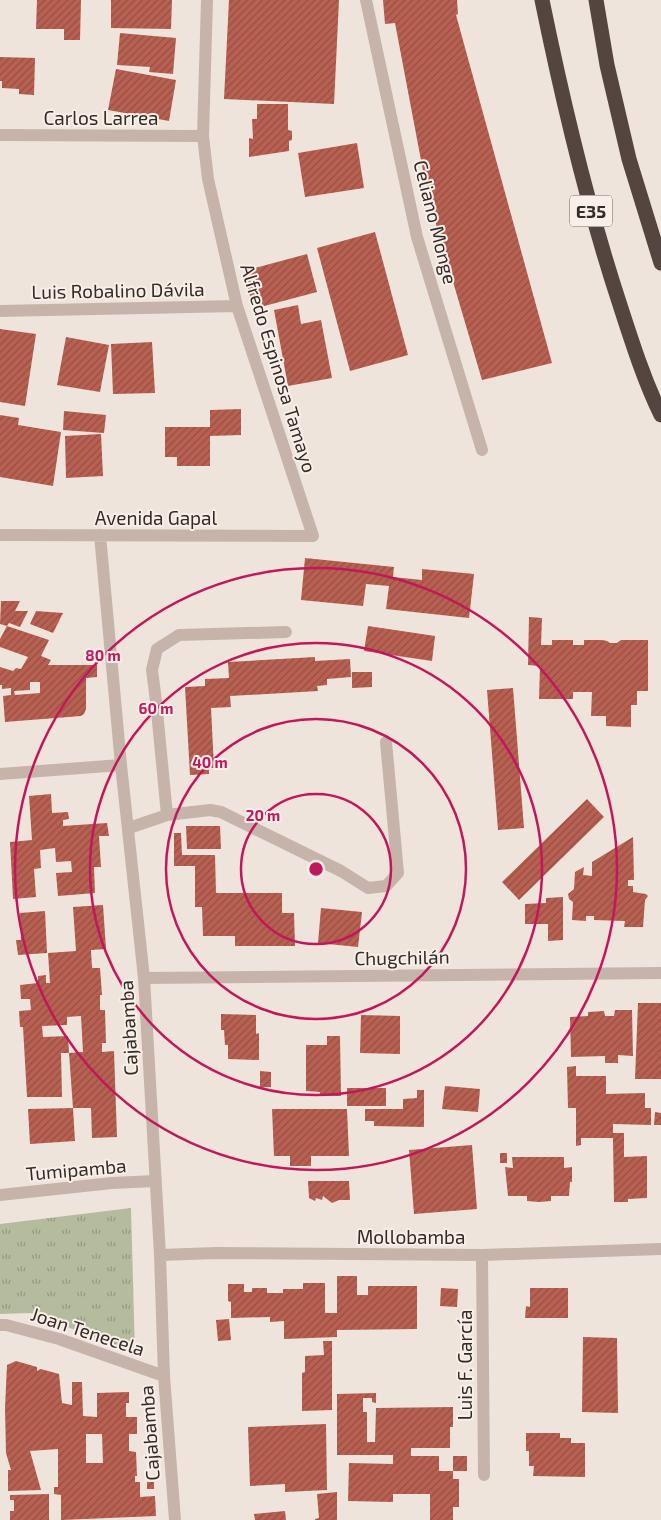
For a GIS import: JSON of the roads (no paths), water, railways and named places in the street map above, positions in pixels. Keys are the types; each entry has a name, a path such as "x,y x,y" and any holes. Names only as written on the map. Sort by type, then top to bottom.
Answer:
{"highway":[{"name":"E35","path":"542,0 560,85 602,250 648,388 661,415"},
{"name":"E35","path":"596,0 606,65 629,159 661,263"}],"street":[{"name":"Alfredo Espinosa Tamayo","path":"207,0 203,136 208,179 237,306 313,536"},
{"name":"Celiano Monge","path":"366,0 417,237 482,450"},
{"name":"Carlos Larrea","path":"0,134 203,136"},
{"name":"Luis Robalino Dávila","path":"0,312 237,306"},
{"name":"Avenida Gapal","path":"0,535 313,536"},
{"name":"Cajabamba","path":"100,536 121,765 144,978 160,1255 164,1376 175,1520"},
{"path":"167,815 152,670 157,650 179,635 286,632"},
{"path":"129,828 167,815 210,810 221,812 341,871 368,888 386,886 398,873 386,742"},
{"path":"0,774 121,765"},
{"name":"Chugchilán","path":"144,978 661,973"},
{"name":"Tumipamba","path":"0,1195 112,1183 155,1181"},
{"name":"Mollobamba","path":"160,1255 226,1253 482,1255 661,1249"},
{"name":"Luis F. García","path":"482,1255 484,1475"},
{"name":"Joan Tenecela","path":"0,1325 59,1339 164,1376"}]}
